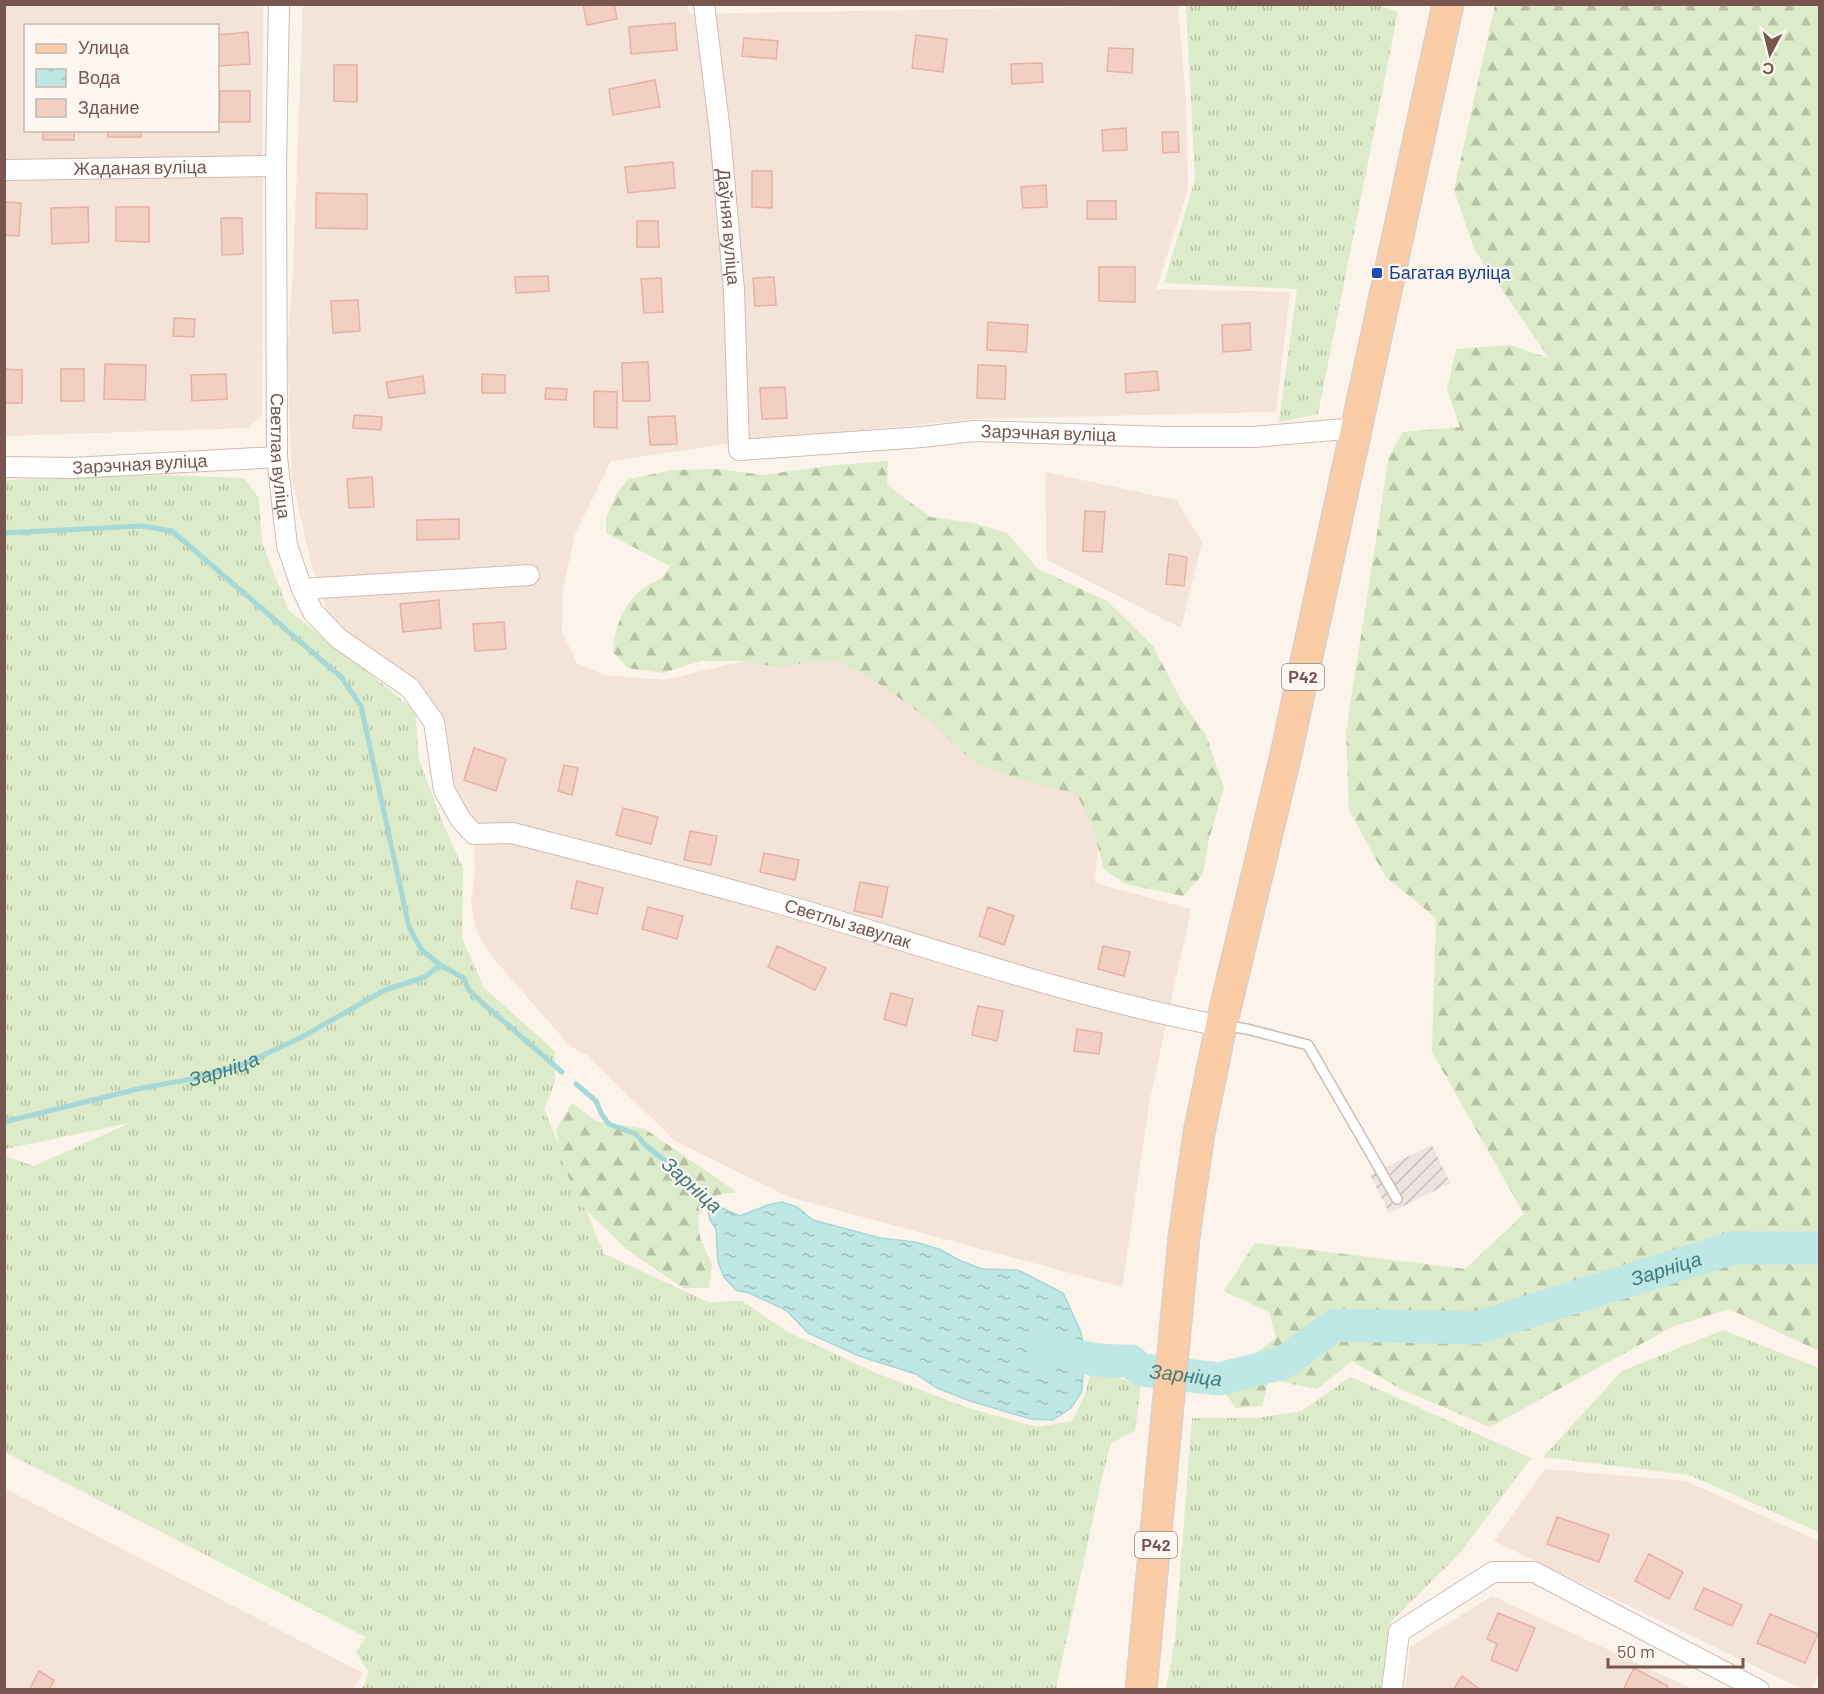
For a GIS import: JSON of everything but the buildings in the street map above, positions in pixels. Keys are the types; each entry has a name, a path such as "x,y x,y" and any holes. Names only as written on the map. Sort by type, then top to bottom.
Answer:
{"main road":[{"name":"Р42","path":"1142,1689 1184,1237 1196,1156 1210,1024 1286,754 1357,428 1444,5"}],"street":[{"name":"Светлая вуліца","path":"279,4 276,166 277,457 287,545 302,590 313,612 338,638 410,688 434,722 444,790 461,820 474,834"},
{"name":"Даўняя вуліца","path":"704,4 720,132 734,290 739,450"},
{"name":"Жаданая вуліца","path":"4,170 276,166"},
{"name":"Зарэчная вуліца","path":"739,450 974,431 1156,437 1253,437 1357,428"},
{"name":"Зарэчная вуліца","path":"4,467 72,468 277,457"},
{"path":"302,590 529,575"},
{"name":"Светлы завулак","path":"474,834 512,832 770,901 1072,992 1210,1024"},
{"path":"1392,1689 1399,1632 1493,1572 1534,1572 1751,1688"}],"lane":[{"path":"1210,1024 1247,1029 1308,1046 1396,1199"}],"shaded area":[{"path":"687,4 689,14 1178,5 1186,101 1188,190 1156,289 1290,292 1276,412 974,419 727,444 611,461 575,534 563,588 562,631 577,664 605,675 665,680 818,643 1101,791 1095,883 1191,909 1150,1099 1122,1287 789,1197 675,1141 587,1055 571,1047 495,960 477,934 471,902 475,873 474,834 451,785 443,728 332,627 311,563 292,479 287,350 293,274 303,5"},
{"path":"4,5 263,5 262,415 248,428 5,436"},
{"path":"1045,472 1176,500 1202,542 1181,628 1047,560"},
{"path":"1432,1145 1450,1183 1389,1213 1370,1175"},
{"path":"1545,1469 1686,1481 1819,1541 1819,1673 1811,1689 1802,1689 1494,1541"},
{"path":"4,1488 363,1673 353,1690 5,1689"},
{"path":"1492,1596 1693,1689 1405,1690 1410,1647"}],"green space":[{"path":"1376,4 1398,12 1318,414 1279,422 1297,289 1164,283 1195,179 1186,6"},
{"path":"1495,5 1819,5 1819,1351 1729,1309 1674,1326 1490,1427 1401,1389 1352,1361 1317,1389 1269,1379 1262,1406 1236,1408 1224,1392 1235,1369 1276,1338 1269,1312 1224,1291 1255,1243 1465,1269 1524,1214 1432,1052 1436,918 1385,876 1349,810 1346,732 1389,456 1403,432 1460,427 1447,389 1456,349 1510,345 1549,358 1474,249 1454,190"},
{"path":"888,461 887,485 930,517 973,523 1007,533 1038,569 1107,601 1153,646 1181,700 1206,735 1224,788 1209,839 1203,874 1183,896 1125,884 1104,869 1093,829 1077,794 1015,778 976,764 927,718 881,685 835,659 776,667 744,661 701,661 662,673 628,668 613,652 618,626 629,602 642,589 660,579 670,566 606,533 606,517 618,491 629,479 672,470 719,469 763,475 836,465"},
{"path":"159,475 244,478 259,498 262,543 289,611 415,711 419,759 442,821 463,868 462,938 484,988 555,1051 555,1082 544,1109 605,1256 708,1302 742,1301 788,1332 876,1373 968,1408 1037,1427 1072,1421 1085,1395 1091,1371 1141,1384 1135,1431 1111,1443 1057,1689 362,1689 369,1673 356,1652 366,1637 5,1452 5,1156 34,1166 130,1123 5,1149 5,480"},
{"path":"572,1103 596,1121 645,1129 737,1192 717,1195 698,1216 700,1238 712,1264 709,1288 683,1288 626,1249 578,1202 561,1156 556,1130"},
{"path":"1723,1330 1819,1368 1819,1532 1689,1475 1543,1457 1622,1371"},
{"path":"1351,1377 1531,1458 1459,1554 1391,1622 1381,1689 1166,1690 1175,1639 1192,1418 1257,1418 1301,1411"}],"water":[{"path":"782,1202 797,1207 813,1220 880,1238 915,1242 939,1249 982,1269 1018,1270 1063,1293 1080,1330 1085,1349 1082,1391 1071,1408 1053,1420 1031,1419 970,1401 937,1388 916,1374 859,1356 808,1333 786,1310 749,1293 736,1290 724,1277 718,1262 716,1229 708,1212 720,1207 740,1216"}],"waterway":[{"path":"4,533 142,526 172,531 341,677 361,706 409,927 421,949 440,965"},
{"name":"Зарніца","path":"4,1122 142,1088 197,1078 244,1064 300,1038 385,990 425,977 440,965 464,978 468,989 479,1000 562,1072"},
{"name":"Зарніца","path":"576,1084 596,1101 609,1124 636,1134 644,1144 673,1167 684,1181 715,1210"},
{"name":"Зарніца","path":"1043,1347 1086,1358 1131,1361 1141,1370 1219,1379 1283,1363 1335,1325 1476,1328 1733,1248 1820,1248"}],"place":[{"name":"Багатая вуліца","path":"1377,273"}]}
